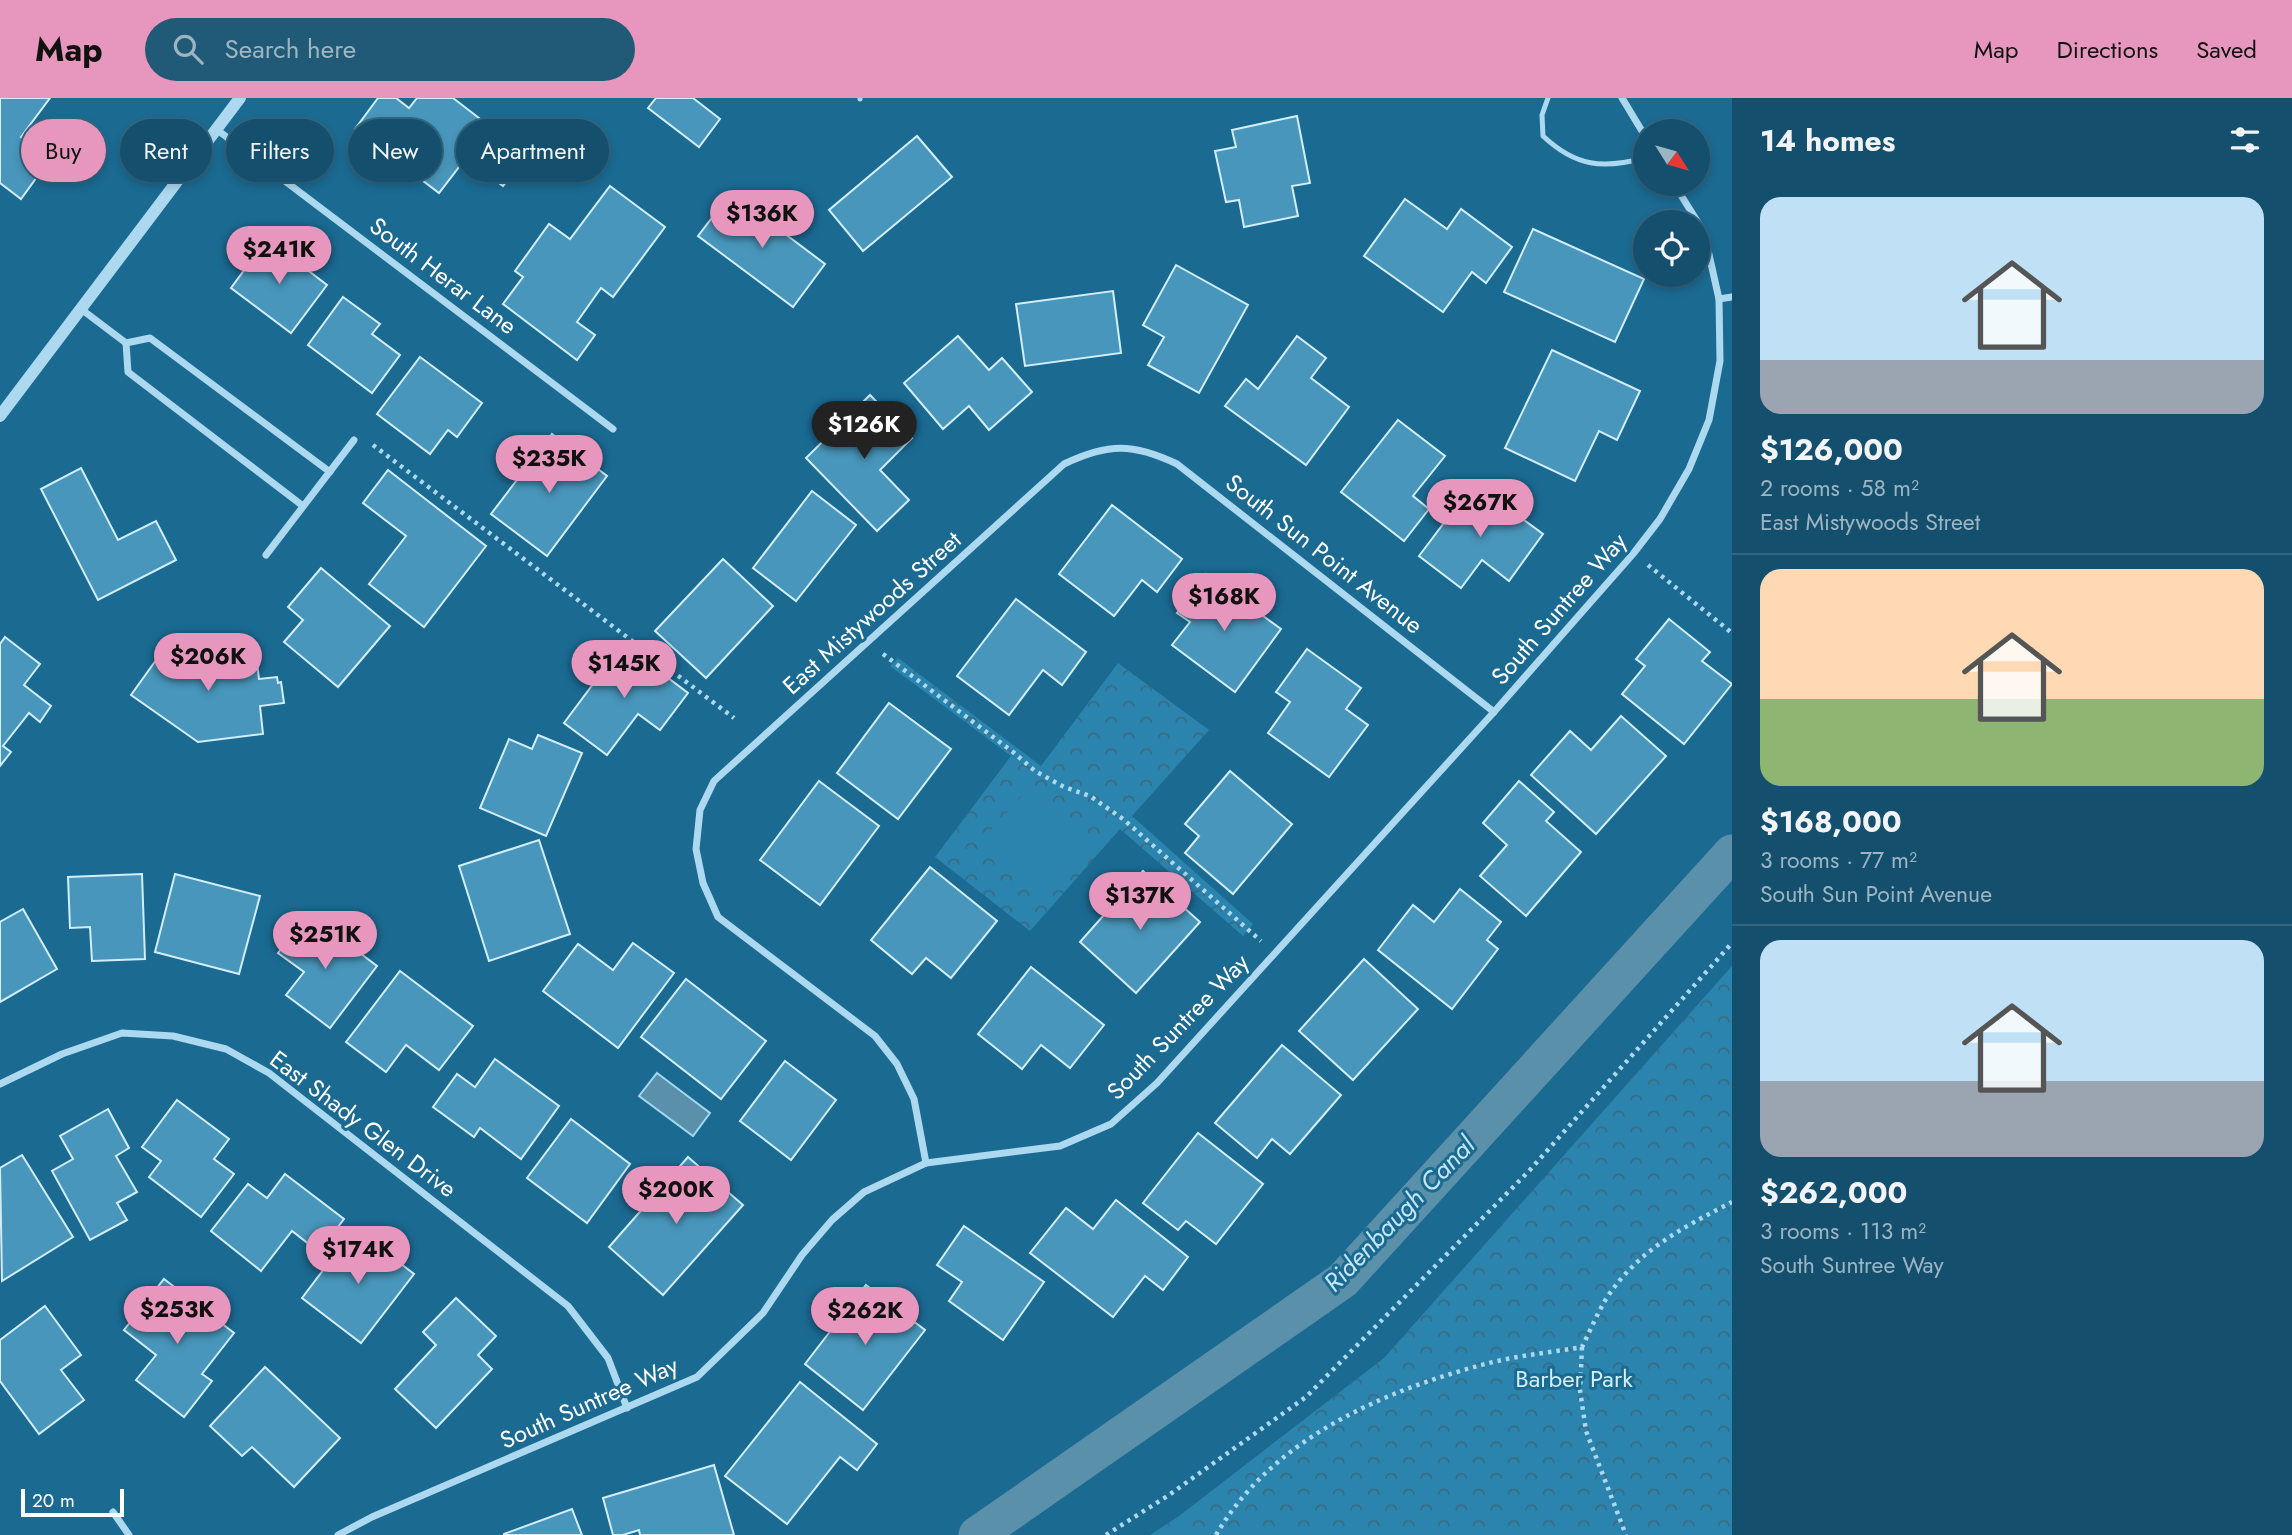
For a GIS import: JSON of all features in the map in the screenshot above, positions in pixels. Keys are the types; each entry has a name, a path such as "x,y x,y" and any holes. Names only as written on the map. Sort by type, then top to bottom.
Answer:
{"street":[{"path":"0,416 240,98"},
{"path":"1622,98 1635,119"},
{"name":"South Herar Lane","path":"216,129 613,429"},
{"name":"South Suntree Way","path":"338,1535 372,1517 697,1377 762,1313 802,1255 832,1220 864,1192 926,1163 1060,1146 1111,1124 1157,1083 1494,712 1633,554 1660,519 1689,469 1709,420 1720,361 1719,299 1704,232 1682,196"},
{"path":"1719,299 1732,297"},
{"path":"81,309 127,343 150,338 330,472"},
{"path":"127,343 128,372 303,506"},
{"path":"266,555 354,440"},
{"name":"East Mistywoods Street","path":"926,1163 914,1099 897,1064 875,1036 718,917 703,883 696,849 700,810 714,781 1064,464 1089,452 1119,448"},
{"name":"South Sun Point Avenue","path":"1119,448 1149,451 1177,464 1494,712"},
{"name":"East Shady Glen Drive","path":"0,1084 62,1054 122,1033 173,1036 226,1049 269,1073 568,1306 608,1358 627,1408"},
{"path":"113,1512 129,1535"}],"lane":[{"path":"1548,98 1542,115 1543,136 1557,149 1580,161 1596,165 1619,165 1633,161"}],"path":[{"path":"363,438 734,718"},
{"path":"1633,554 1732,633"},
{"path":"868,642 1035,771 1064,787 1090,796 1123,819 1275,953"},
{"path":"1106,1535 1306,1397 1529,1171 1732,943"},
{"path":"1626,1535 1586,1431 1580,1390 1582,1347 1606,1299 1642,1255 1677,1230 1732,1202"},
{"path":"1216,1535 1230,1511 1259,1477 1316,1432 1398,1392 1482,1365 1582,1347"}],"green space":[{"path":"898,658 1041,766 1118,663 1209,730 1132,816 1253,924 1243,936 1120,829 1030,931 935,857 1011,756 890,666"},
{"path":"1025,792 1091,850 1052,895 985,837"},
{"name":"Barber Park","path":"1732,966 1732,1535 1150,1535 1179,1516 1384,1358"}],"shaded area":[{"path":"657,1073 710,1113 693,1136 639,1096"}],"building":[{"path":"0,98 50,98 34,119 21,119 21,182 33,182 21,199 0,183"},
{"path":"378,98 396,98 409,108 417,98 453,98 480,119 456,119 456,171 439,193 425,182 442,182 442,119 362,119"},
{"path":"656,98 693,98 720,119 699,147 648,108"},
{"path":"1297,116 1310,183 1292,186 1298,216 1244,227 1239,200 1226,202 1215,151 1236,147 1232,130"},
{"path":"917,136 952,177 863,251 829,210"},
{"path":"610,186 665,227 613,297 601,288 577,322 595,335 577,360 503,304 523,277 515,271 549,224 570,239"},
{"path":"731,193 825,264 793,307 698,236"},
{"path":"1405,199 1447,229 1461,209 1512,247 1486,283 1472,272 1443,312 1364,256"},
{"path":"1533,229 1633,274 1633,287 1640,287 1615,342 1504,292"},
{"path":"267,239 327,285 291,333 231,288"},
{"path":"1176,265 1248,305 1199,393 1148,365 1164,337 1143,325"},
{"path":"1113,291 1121,353 1025,366 1016,304"},
{"path":"343,297 380,324 372,334 400,355 372,393 308,345"},
{"path":"958,336 989,370 1002,358 1032,392 989,430 969,406 943,429 904,383"},
{"path":"1297,336 1326,358 1311,378 1349,407 1306,465 1225,406 1246,379 1258,389"},
{"path":"1552,350 1640,391 1617,440 1599,431 1575,481 1505,448"},
{"path":"420,357 482,403 457,437 448,430 430,454 377,414"},
{"path":"870,395 912,438 880,470 909,500 877,531 806,458"},
{"path":"1398,420 1445,456 1413,496 1429,509 1404,541 1341,492"},
{"path":"552,434 607,476 547,556 491,514"},
{"path":"81,468 118,540 156,521 176,560 98,600 41,489"},
{"path":"388,470 486,546 424,627 369,584 406,536 363,503"},
{"path":"1474,483 1543,534 1509,581 1482,560 1461,588 1419,556"},
{"path":"812,491 856,525 796,601 753,568"},
{"path":"1112,505 1182,559 1157,592 1142,580 1114,616 1059,574"},
{"path":"723,559 773,606 706,678 655,631"},
{"path":"321,568 390,626 338,687 284,642 303,620 288,607"},
{"path":"1206,574 1281,629 1235,692 1172,645 1190,622 1177,613"},
{"path":"1016,599 1086,652 1062,685 1043,670 1009,715 957,676"},
{"path":"1669,619 1710,652 1702,661 1732,684 1684,744 1622,694 1645,666 1636,659"},
{"path":"5,637 40,664 24,685 51,706 40,722 29,713 3,746 11,752 0,766 0,644"},
{"path":"172,638 205,662 218,660 217,653 237,651 238,657 256,654 259,679 277,677 278,683 281,682 284,703 260,706 263,734 198,742 131,695"},
{"path":"623,644 688,693 660,730 638,714 607,755 564,723"},
{"path":"1307,649 1361,688 1346,709 1368,725 1329,777 1268,733 1290,702 1276,692"},
{"path":"889,703 951,749 898,819 837,773"},
{"path":"1621,716 1666,756 1596,834 1531,775 1570,731 1591,750"},
{"path":"538,735 582,753 546,836 480,808 509,739 532,749"},
{"path":"1230,771 1292,824 1233,894 1185,853 1199,836 1185,824"},
{"path":"819,781 879,826 820,905 760,860"},
{"path":"1519,781 1554,812 1546,821 1581,852 1526,916 1480,876 1507,845 1483,823"},
{"path":"539,840 570,934 489,961 459,866"},
{"path":"930,867 997,921 951,978 926,958 912,974 871,940"},
{"path":"1143,871 1200,922 1136,993 1080,942"},
{"path":"142,874 145,959 92,961 90,927 70,928 68,877"},
{"path":"175,874 260,896 239,974 155,952"},
{"path":"1460,889 1501,922 1487,940 1498,949 1452,1009 1378,950 1413,905 1434,922"},
{"path":"23,909 57,969 0,1002 0,922"},
{"path":"308,914 377,966 330,1028 286,995 304,972 278,953"},
{"path":"633,943 674,973 618,1048 543,991 578,944 613,970"},
{"path":"1364,959 1418,1009 1353,1080 1299,1031"},
{"path":"1031,967 1104,1025 1070,1068 1041,1045 1022,1069 978,1034"},
{"path":"400,971 473,1026 439,1070 406,1045 386,1072 346,1042"},
{"path":"686,979 766,1041 721,1099 641,1037"},
{"path":"1282,1045 1341,1095 1290,1154 1272,1139 1257,1158 1215,1123"},
{"path":"495,1059 559,1106 521,1159 480,1128 474,1137 433,1107 457,1074 475,1087"},
{"path":"785,1061 836,1100 791,1160 740,1121"},
{"path":"177,1100 229,1139 214,1159 234,1174 201,1217 149,1177 161,1161 142,1147"},
{"path":"108,1109 129,1148 116,1156 137,1192 117,1203 127,1220 90,1240 52,1171 73,1159 60,1136"},
{"path":"571,1119 630,1164 587,1223 527,1178"},
{"path":"1198,1133 1263,1184 1216,1244 1186,1221 1178,1230 1143,1203"},
{"path":"22,1155 73,1237 2,1281 0,1168"},
{"path":"688,1157 743,1205 663,1295 609,1247"},
{"path":"285,1174 344,1219 319,1252 292,1231 261,1271 211,1231 248,1184 267,1198"},
{"path":"1116,1200 1188,1257 1163,1290 1145,1276 1113,1317 1030,1253 1066,1208 1093,1229"},
{"path":"964,1226 1044,1282 1003,1340 949,1301 962,1282 937,1265"},
{"path":"355,1228 414,1274 361,1343 302,1298"},
{"path":"164,1279 234,1333 202,1374 212,1381 184,1417 136,1380 156,1355 124,1330"},
{"path":"866,1285 925,1330 863,1410 805,1364"},
{"path":"456,1298 496,1336 478,1355 492,1369 436,1428 395,1389 436,1345 423,1332"},
{"path":"45,1306 81,1355 61,1370 84,1400 39,1434 0,1381 0,1340"},
{"path":"265,1367 340,1438 294,1487 252,1447 242,1456 210,1426"},
{"path":"800,1382 877,1444 857,1470 840,1457 787,1524 725,1476"},
{"path":"714,1465 734,1535 640,1535 639,1530 613,1535 603,1498"},
{"path":"572,1509 582,1535 504,1535 504,1534"}],"waterway":[{"name":"Ridenbaugh Canal","path":"977,1535 1343,1280 1732,853"}]}
